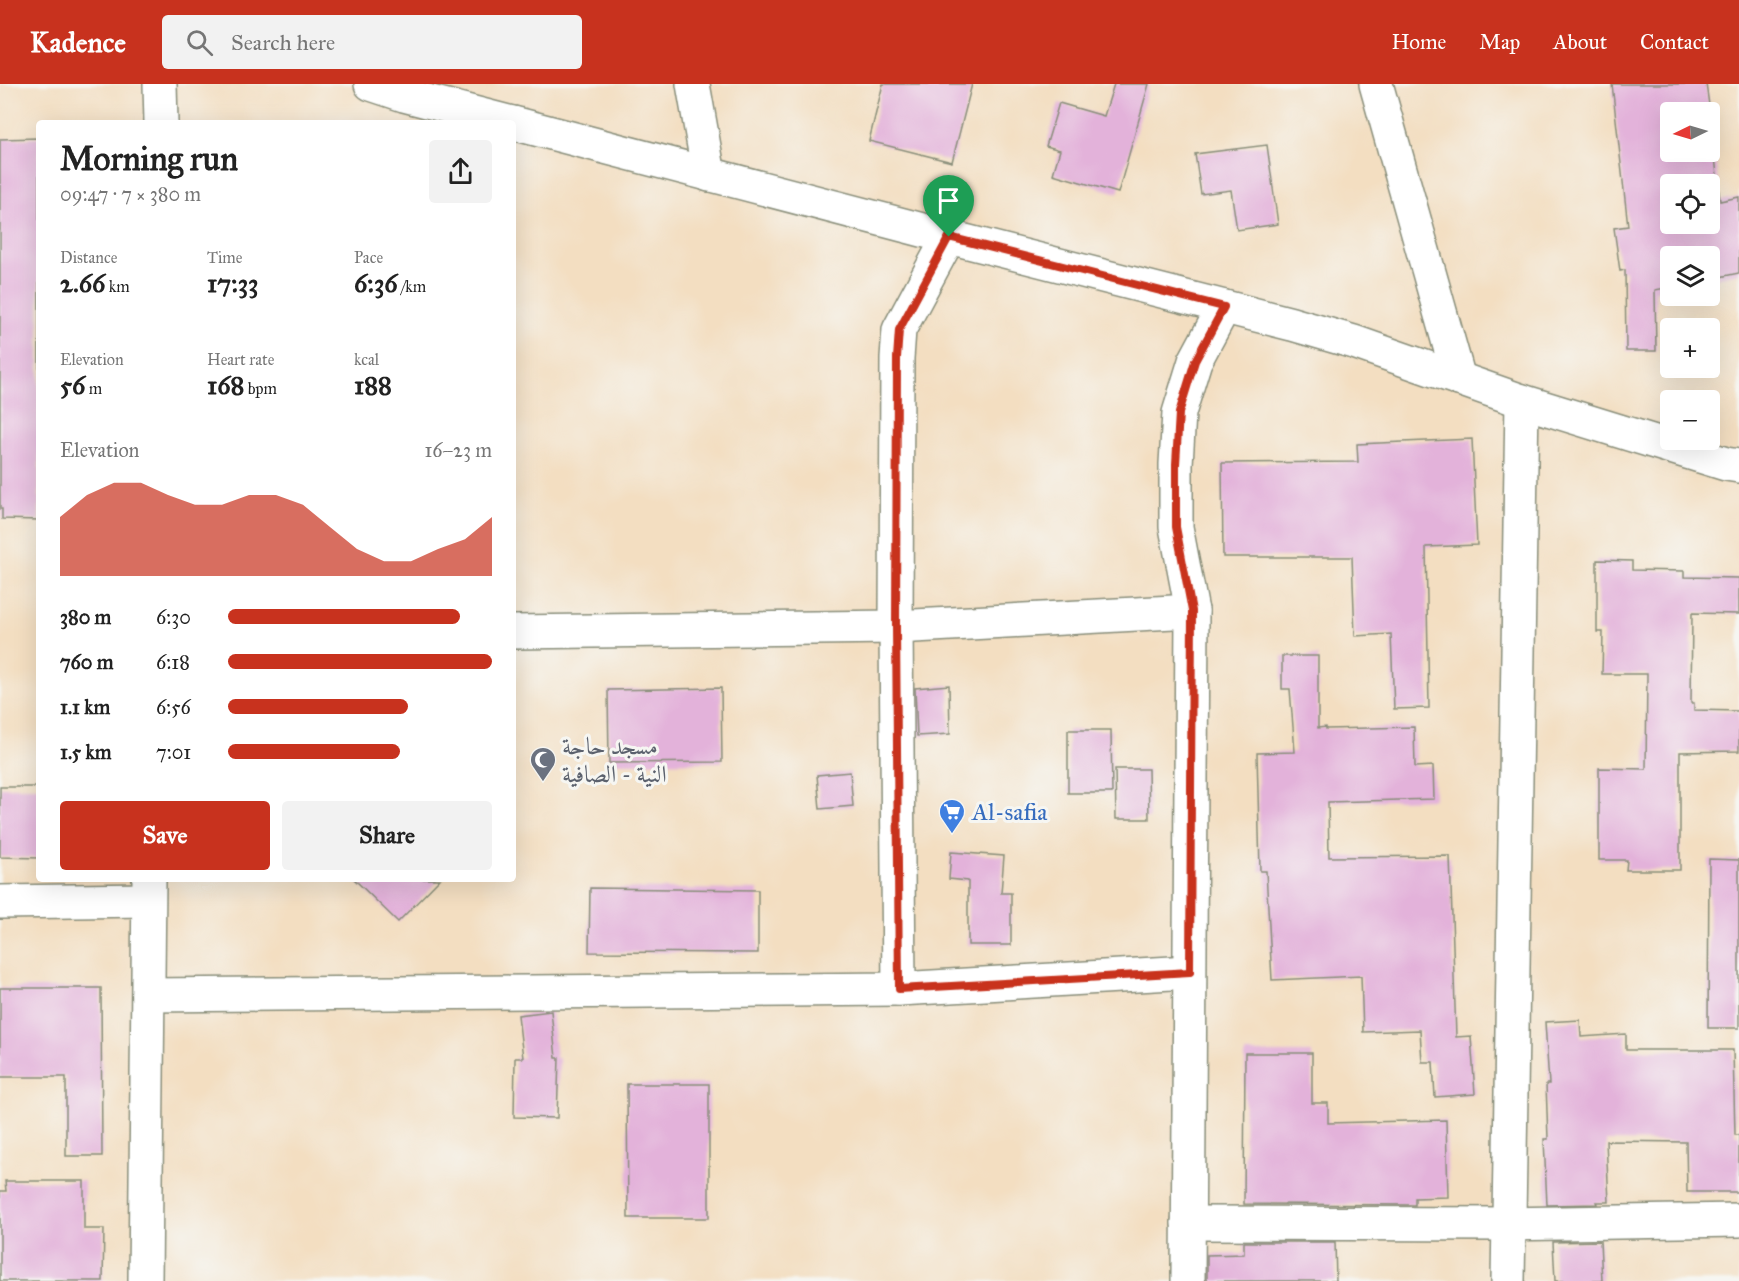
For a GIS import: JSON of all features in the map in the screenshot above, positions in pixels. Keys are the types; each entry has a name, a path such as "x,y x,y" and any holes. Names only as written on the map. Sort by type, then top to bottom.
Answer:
{"street":[{"path":"160,84 161,120"},
{"path":"371,84 500,120"},
{"path":"693,84 709,175"},
{"path":"1376,84 1459,379"},
{"path":"516,124 1354,342 1522,401 1726,464 1739,465"},
{"path":"899,989 896,627 897,358 899,330 949,237"},
{"path":"1188,1281 1192,611 1176,527 1176,464 1179,413 1195,361 1224,307"},
{"path":"1508,1281 1522,401"},
{"path":"516,632 896,627 1192,611"},
{"path":"0,902 148,890 145,1281"},
{"path":"148,995 899,989 1190,972"},
{"path":"1188,1223 1508,1224 1739,1220"}],"building":[{"path":"883,84 972,84 952,162 869,141"},
{"path":"1114,84 1149,84 1118,193 1053,174 1060,150 1046,146 1059,103 1104,116"},
{"path":"1612,84 1706,84 1709,102 1660,102 1660,162 1716,162 1717,174 1660,174 1660,234 1720,234 1720,201 1739,197 1739,273 1720,277 1720,246 1660,246 1660,289 1655,290 1656,351 1626,351 1625,270 1620,271 1614,228 1628,226"},
{"path":"36,138 36,520 2,519 2,509 0,509 0,139"},
{"path":"1267,145 1278,224 1237,230 1231,190 1201,194 1195,154"},
{"path":"1472,439 1477,545 1426,547 1429,708 1394,709 1391,634 1355,636 1352,557 1223,557 1222,463 1358,462 1357,444"},
{"path":"1597,560 1632,561 1632,570 1684,571 1684,577 1739,578 1739,614 1692,613 1691,703 1694,703 1694,710 1739,711 1739,751 1680,752 1680,870 1626,870 1627,860 1599,860 1599,768 1646,769 1647,674 1602,674 1603,632 1597,632"},
{"path":"1282,656 1318,656 1318,728 1414,727 1415,767 1433,766 1434,799 1328,802 1329,857 1450,856 1456,1037 1471,1036 1475,1094 1435,1097 1433,1062 1422,1062 1420,1030 1363,1032 1361,976 1272,980 1266,871 1260,871 1257,753 1295,752 1290,689 1282,689"},
{"path":"949,685 950,734 917,736 915,688"},
{"path":"721,688 722,762 609,763 608,690"},
{"path":"1068,730 1111,730 1112,793 1068,793"},
{"path":"1115,769 1148,769 1149,819 1116,819"},
{"path":"850,772 853,806 820,809 817,775"},
{"path":"0,787 36,787 36,858 0,857"},
{"path":"951,852 1004,856 1001,893 1011,893 1011,945 968,945 968,881 949,879"},
{"path":"1709,859 1739,860 1739,1028 1708,1028"},
{"path":"357,882 437,882 398,922"},
{"path":"590,888 758,890 758,953 589,952"},
{"path":"0,988 101,988 102,1156 66,1156 66,1077 0,1077"},
{"path":"551,1011 556,1058 559,1058 557,1118 514,1117 515,1058 523,1058 518,1015"},
{"path":"1580,1020 1581,1037 1626,1034 1626,1050 1733,1050 1735,1135 1739,1135 1739,1192 1687,1192 1686,1142 1606,1141 1609,1202 1547,1205 1544,1139 1548,1139 1546,1084 1549,1084 1545,1022"},
{"path":"1245,1053 1312,1053 1312,1103 1328,1103 1328,1123 1446,1120 1448,1197 1415,1198 1415,1205 1244,1204"},
{"path":"627,1084 709,1084 709,1218 628,1218"},
{"path":"5,1181 84,1181 84,1229 104,1229 103,1281 0,1281 0,1191 6,1191"},
{"path":"1600,1241 1602,1281 1555,1281 1553,1242"},
{"path":"1244,1242 1335,1242 1336,1281 1207,1281 1207,1255 1244,1254"}],"place":[{"name":"مسجد حاجة النية - الصافية","path":"543,783"},
{"name":"Al-safia","path":"952,835"}],"route":[{"path":"949,237 1224,307 1195,361 1179,413 1176,464 1176,527 1192,611 1190,972 899,989 896,627 897,358 899,330 949,237"}]}
